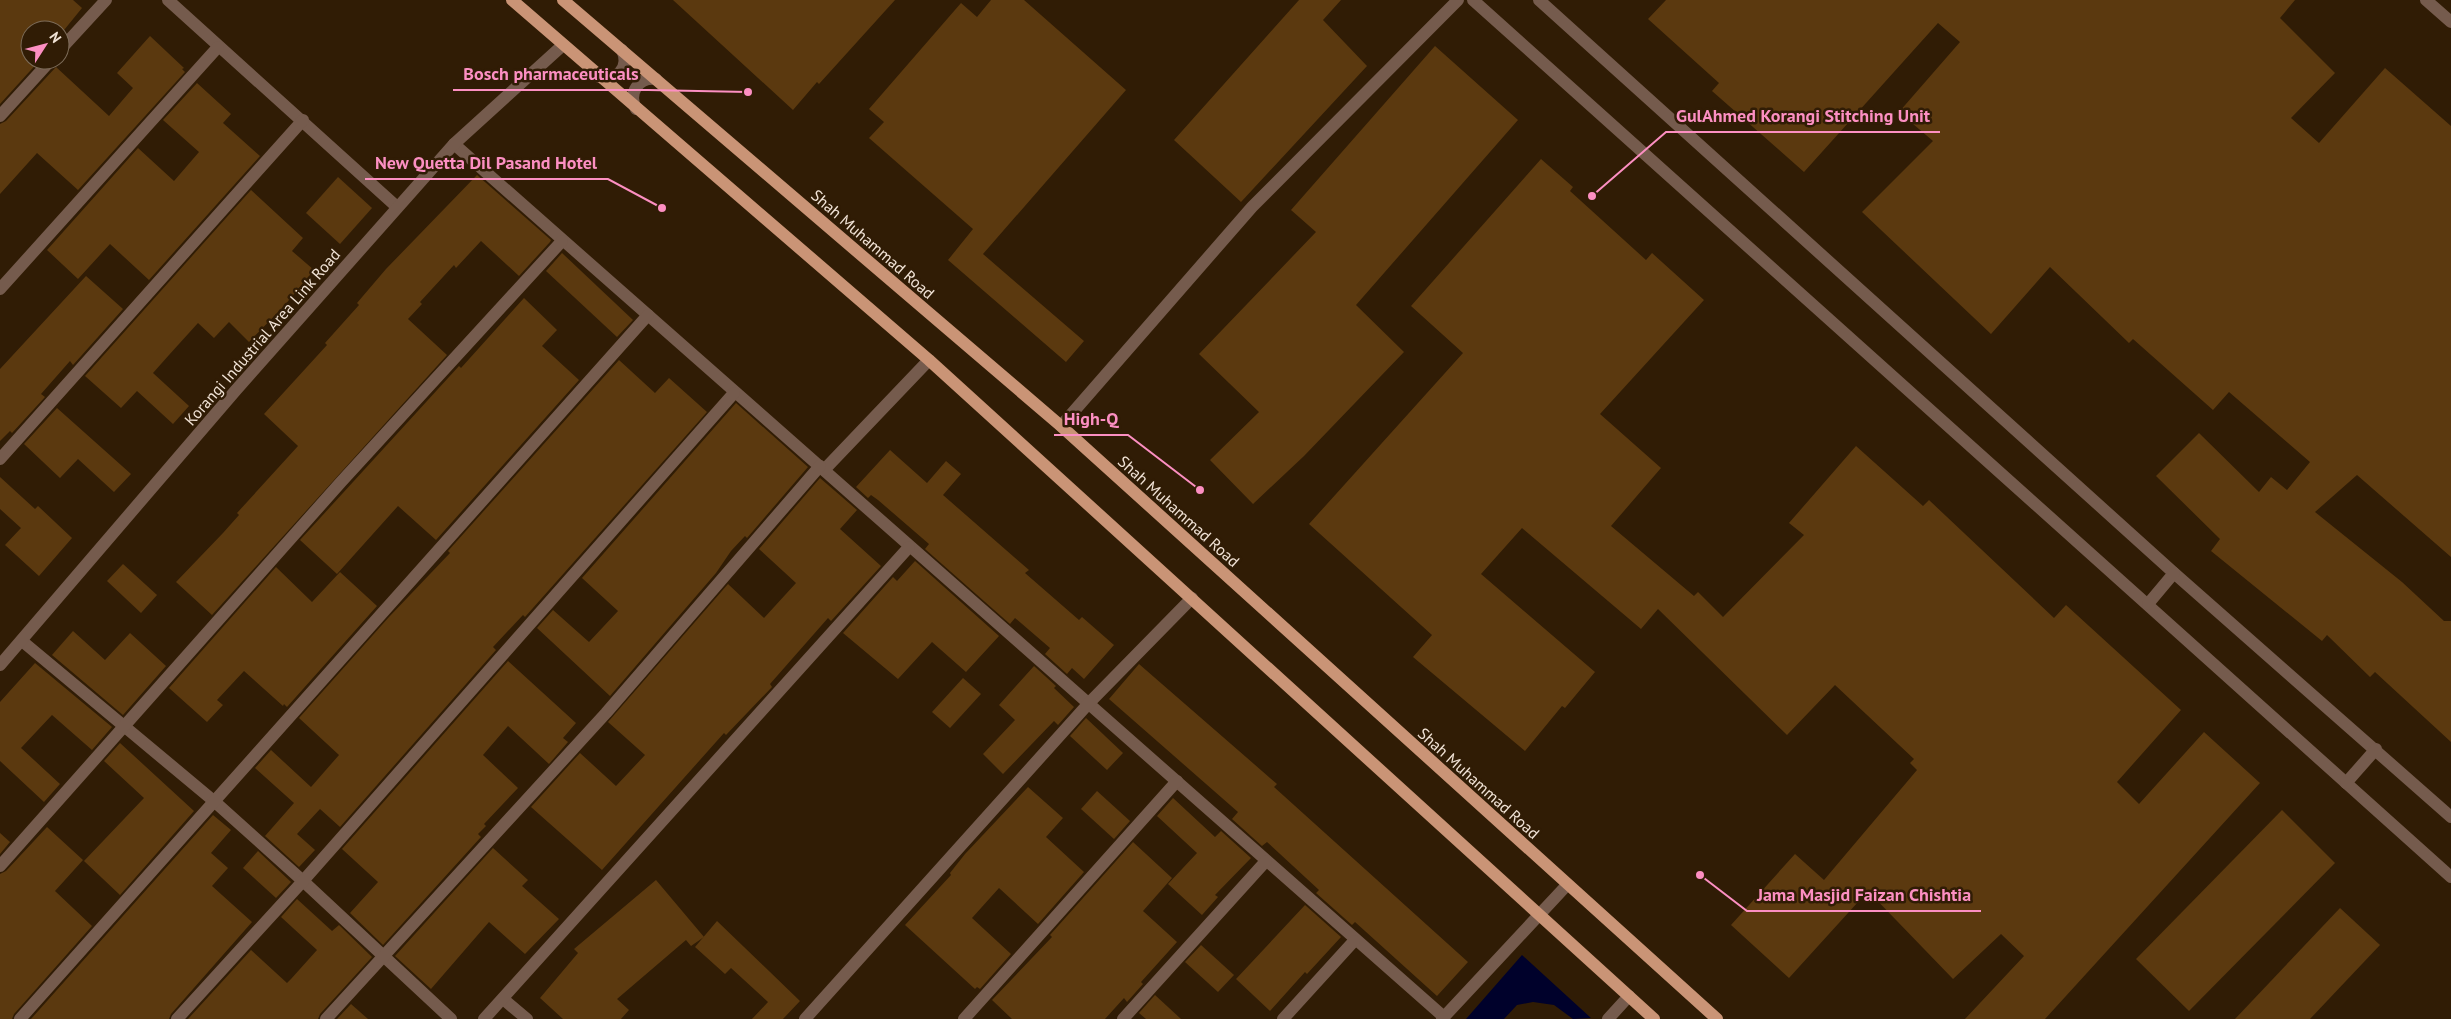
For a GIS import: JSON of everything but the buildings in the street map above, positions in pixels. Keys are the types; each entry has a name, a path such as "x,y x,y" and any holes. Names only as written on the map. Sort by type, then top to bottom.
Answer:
{"main road":[{"path":"512,0 929,360 1654,1019"},
{"name":"Shah Muhammad Road","path":"563,0 1061,426 1717,1019"}],"street":[{"path":"70,39 106,0"},
{"path":"168,0 303,120 397,207"},
{"path":"1061,426 1252,207 1458,0"},
{"path":"1473,0 2451,877"},
{"path":"1539,0 2174,573 2451,816"},
{"path":"2426,0 2451,22"},
{"name":"Korangi Industrial Area Link Road","path":"0,666 236,390 454,144 563,45"},
{"path":"0,289 218,46"},
{"path":"599,77 610,78 621,72 625,61 622,50"},
{"path":"0,116 42,70"},
{"path":"636,109 632,98 636,87 644,80 656,79"},
{"path":"0,460 303,120"},
{"path":"454,144 909,547 1178,781 1354,941 1443,1018 1567,885"},
{"path":"0,866 348,475 562,241"},
{"path":"20,1019 215,802 429,558 648,315"},
{"path":"326,1019 606,713 822,468 929,360"},
{"path":"178,1019 303,881 734,392"},
{"path":"484,1019 909,547"},
{"path":"2148,604 2174,573"},
{"path":"805,1019 1089,703 1192,598"},
{"path":"22,641 215,802 451,1019"},
{"path":"2346,783 2376,749"},
{"path":"964,1019 1178,781"},
{"path":"1123,1019 1266,861"},
{"path":"1283,1019 1354,941"},
{"path":"1610,1016 1629,996"},
{"path":"503,999 527,1019"}],"water":[{"path":"1522,955 1591,1018 1573,1019 1554,1005 1533,1002 1517,1005 1504,1019 1466,1019"}],"place":[{"name":"Bosch pharmaceuticals","path":"748,92"},
{"name":"GulAhmed Korangi Stitching Unit","path":"1592,196"},
{"name":"New Quetta Dil Pasand Hotel","path":"662,208"},
{"name":"High-Q","path":"1200,490"},
{"name":"Jama Masjid Faizan Chishtia","path":"1700,875"}]}
